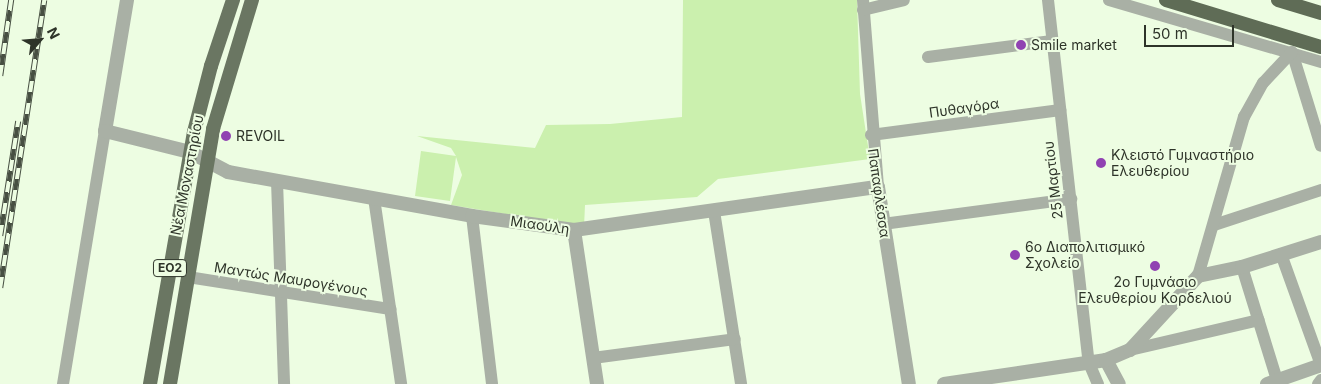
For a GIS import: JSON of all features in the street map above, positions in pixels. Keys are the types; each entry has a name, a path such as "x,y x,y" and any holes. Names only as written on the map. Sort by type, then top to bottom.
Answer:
{"highway":[{"path":"1166,0 1321,47"},
{"path":"1278,0 1321,13"}],"main road":[{"name":"Νέα Μοναστηρίου","path":"150,384 190,152 211,66 233,0"},
{"name":"Νέα Μοναστηρίου","path":"170,384 207,161 231,61 252,0"}],"street":[{"path":"63,384 127,0"},
{"path":"863,5 904,0"},
{"name":"25 Μαρτίου","path":"1048,0 1089,363 1098,384"},
{"path":"1109,0 1321,62"},
{"name":"Παπαφλέσσα","path":"863,5 871,135 883,224 909,384"},
{"path":"928,57 1052,41"},
{"path":"1292,52 1320,141"},
{"path":"1130,350 1198,276 1244,117 1263,83 1292,52"},
{"name":"Πυθαγόρα","path":"871,135 1060,110"},
{"name":"Μιαούλη","path":"105,130 190,152 228,172 472,216 574,230 878,187"},
{"path":"278,181 284,384"},
{"path":"1214,225 1321,190"},
{"path":"374,198 401,384"},
{"path":"883,224 1070,199"},
{"path":"714,211 742,384"},
{"path":"472,216 492,384"},
{"path":"574,230 597,384"},
{"path":"1198,276 1242,267 1321,242"},
{"path":"1242,267 1259,320 1272,382 1321,365 1281,254"},
{"name":"Μαντώς Μαυρογένους","path":"188,277 390,310"},
{"path":"944,384 1106,360 1130,350 1259,320"},
{"path":"593,358 735,339"},
{"path":"1106,360 1119,384"},
{"path":"1318,384 1321,380"}],"green space":[{"path":"683,0 857,0 860,94 870,159 718,179 697,197 585,205 584,227 451,205 462,175 456,157 450,201 415,196 421,151 456,156 451,148 417,136 535,148 546,125 610,124 682,117"}],"railway":[{"path":"0,76 11,0"},
{"path":"0,288 44,0"},
{"path":"0,236 18,121"}],"place":[{"name":"Smile market","path":"1021,45"},
{"name":"REVOIL","path":"226,136"},
{"name":"Κλειστό Γυμναστήριο Ελευθερίου","path":"1101,163"},
{"name":"6ο Διαπολιτισμικό Σχολείο","path":"1015,255"},
{"name":"2ο Γυμνάσιο Ελευθερίου Κορδελιού","path":"1155,266"}]}
